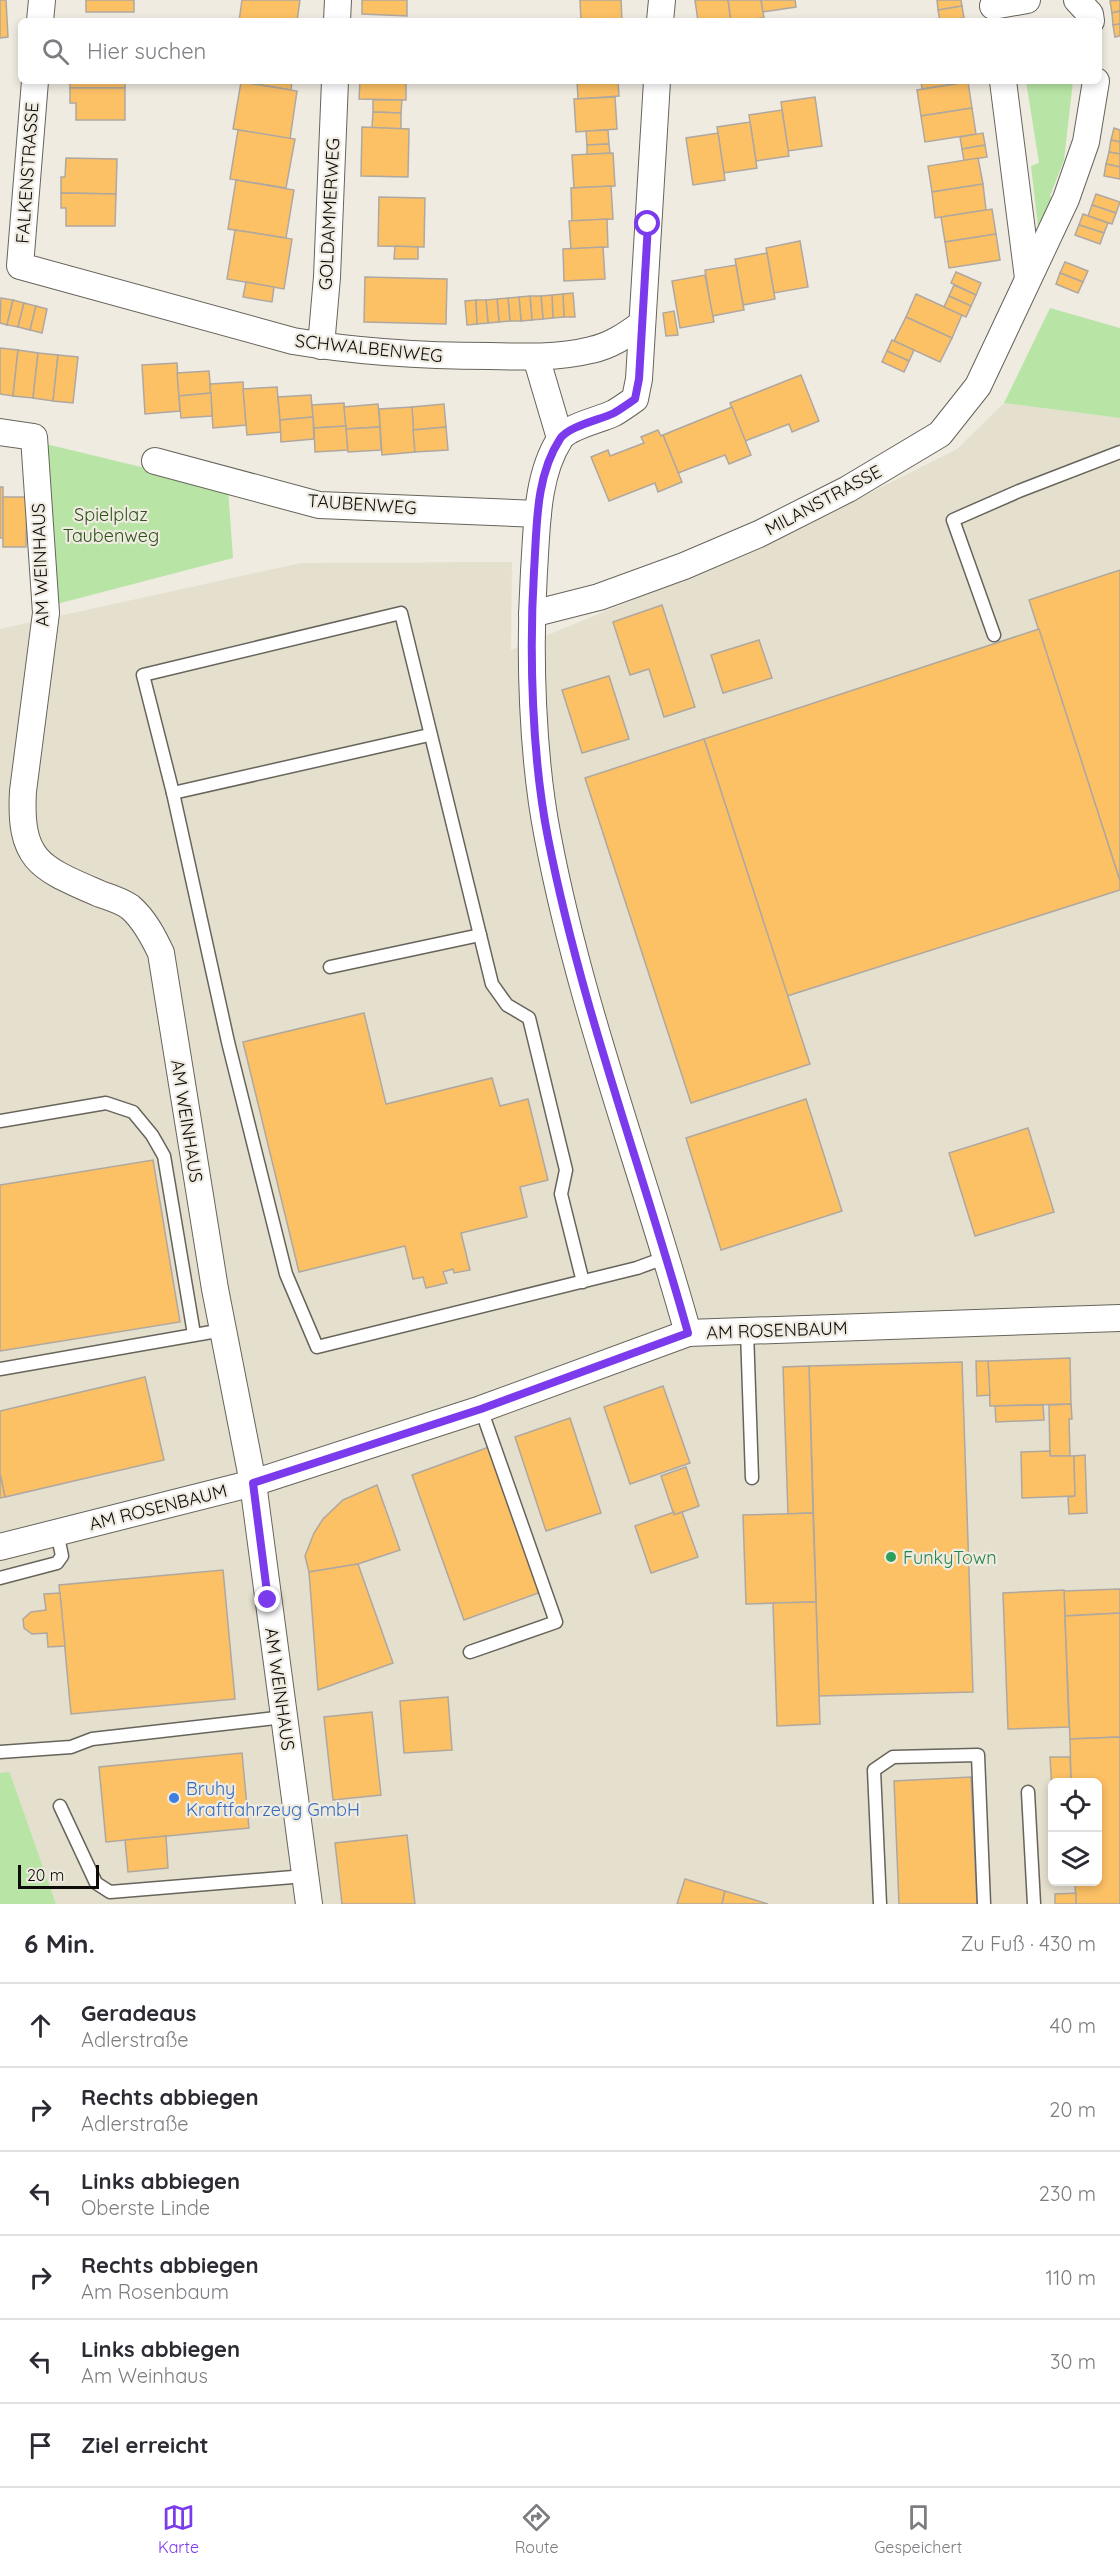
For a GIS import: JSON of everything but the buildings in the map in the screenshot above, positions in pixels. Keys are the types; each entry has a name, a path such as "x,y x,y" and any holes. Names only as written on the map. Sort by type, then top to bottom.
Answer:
{"street":[{"path":"40,18 42,0"},
{"path":"337,18 338,0"},
{"path":"660,18 662,0"},
{"path":"994,9 1027,0"},
{"path":"1077,0 1090,14 1091,18"},
{"name":"FALKENSTRASSE","path":"20,266 34,84"},
{"name":"GOLDAMMERWEG","path":"321,346 327,277 335,84"},
{"path":"657,84 640,325 639,379 635,399 615,412 567,432 560,438 543,478 538,514 532,614 540,783 548,836 574,959 667,1257 688,1333"},
{"path":"1003,84 1028,278"},
{"name":"MILANSTRASSE","path":"532,614 599,597 684,566 759,534 848,489 940,434 978,386 1066,199 1086,142 1096,84"},
{"name":"SCHWALBENWEG","path":"20,266 293,341 321,346 458,356 536,357 591,350 615,342 640,325"},
{"path":"536,357 560,438"},
{"name":"AM WEINHAUS","path":"0,432 34,437 46,613 23,791 22,815 26,840 34,858 61,876 129,906 151,932 161,953 223,1330 253,1483 309,1904"},
{"name":"TAUBENWEG","path":"155,461 320,505 538,514"},
{"name":"AM ROSENBAUM","path":"0,1547 253,1483 481,1409 688,1333 1120,1318"}],"lane":[{"path":"994,635 953,520 1019,491 1120,452"},
{"path":"583,1282 561,1194 566,1170 529,1018 507,1005 492,984 429,735 401,613 142,675 173,793 228,1042 286,1274 317,1347 583,1282 637,1268 667,1257"},
{"path":"173,793 429,735"},
{"path":"330,967 480,935"},
{"path":"0,1121 106,1103 133,1112 152,1135 164,1156 194,1334"},
{"path":"0,1369 223,1330"},
{"path":"747,1331 752,1478"},
{"path":"470,1652 556,1622 481,1409"},
{"path":"0,1578 57,1563 62,1556 57,1532"},
{"path":"0,1752 71,1747 92,1739 284,1717"},
{"path":"880,1904 874,1770 893,1757 978,1755 984,1904"},
{"path":"1028,1791 1034,1904"},
{"path":"60,1806 96,1883 110,1892 305,1876"}],"shaded area":[{"path":"1004,403 1120,418 1120,1904 56,1904 10,1773 0,1773 0,629 301,563 512,562 511,650 769,544 957,449"}],"green space":[{"path":"1026,84 1073,84 1064,160 1050,196 1056,203 1039,235 1031,166 1039,163"},
{"path":"1050,308 1120,328 1120,418 1004,403"},
{"name":"Spielplaz Taubenweg","path":"42,443 228,488 233,558 53,605"},
{"path":"10,1772 56,1904 0,1904 0,1773"}],"place":[{"name":"FunkyTown","path":"891,1557"},
{"name":"Bruhy Kraftfahrzeug GmbH","path":"174,1798"}],"route":[{"path":"268,1600 253,1483 481,1409 688,1333 667,1257 574,959 548,836 540,783 532,614 538,514 543,478 560,438 567,432 615,412 635,399 639,379 640,325 648,224"}]}
